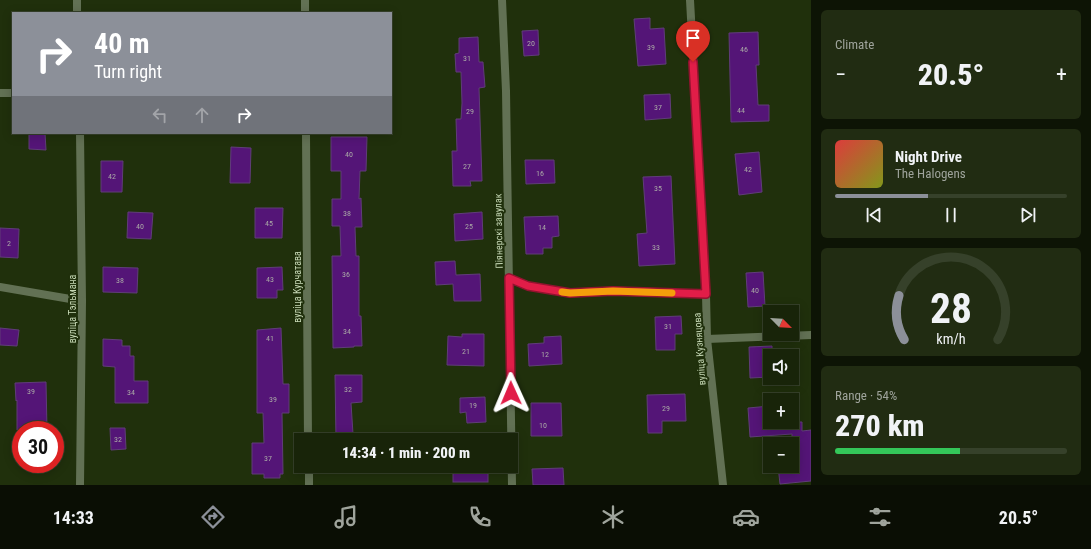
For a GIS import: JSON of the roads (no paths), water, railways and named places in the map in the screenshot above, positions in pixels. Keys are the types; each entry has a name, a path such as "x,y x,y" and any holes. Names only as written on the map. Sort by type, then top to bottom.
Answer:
{"street":[{"path":"77,0 77,12"},
{"path":"305,0 305,12"},
{"name":"Піянерскі завулак","path":"502,0 506,91 512,485"},
{"name":"вуліца Кузняцова","path":"690,0 706,294 707,338 723,483"},
{"path":"0,93 12,93"},
{"name":"вуліца Тэльмана","path":"80,134 82,301 80,485"},
{"name":"вуліца Курчатава","path":"306,134 308,433"},
{"path":"509,278 528,286 570,293 613,291 706,294"},
{"path":"0,286 82,301"},
{"path":"707,338 811,336"},
{"path":"308,473 309,485"}]}
